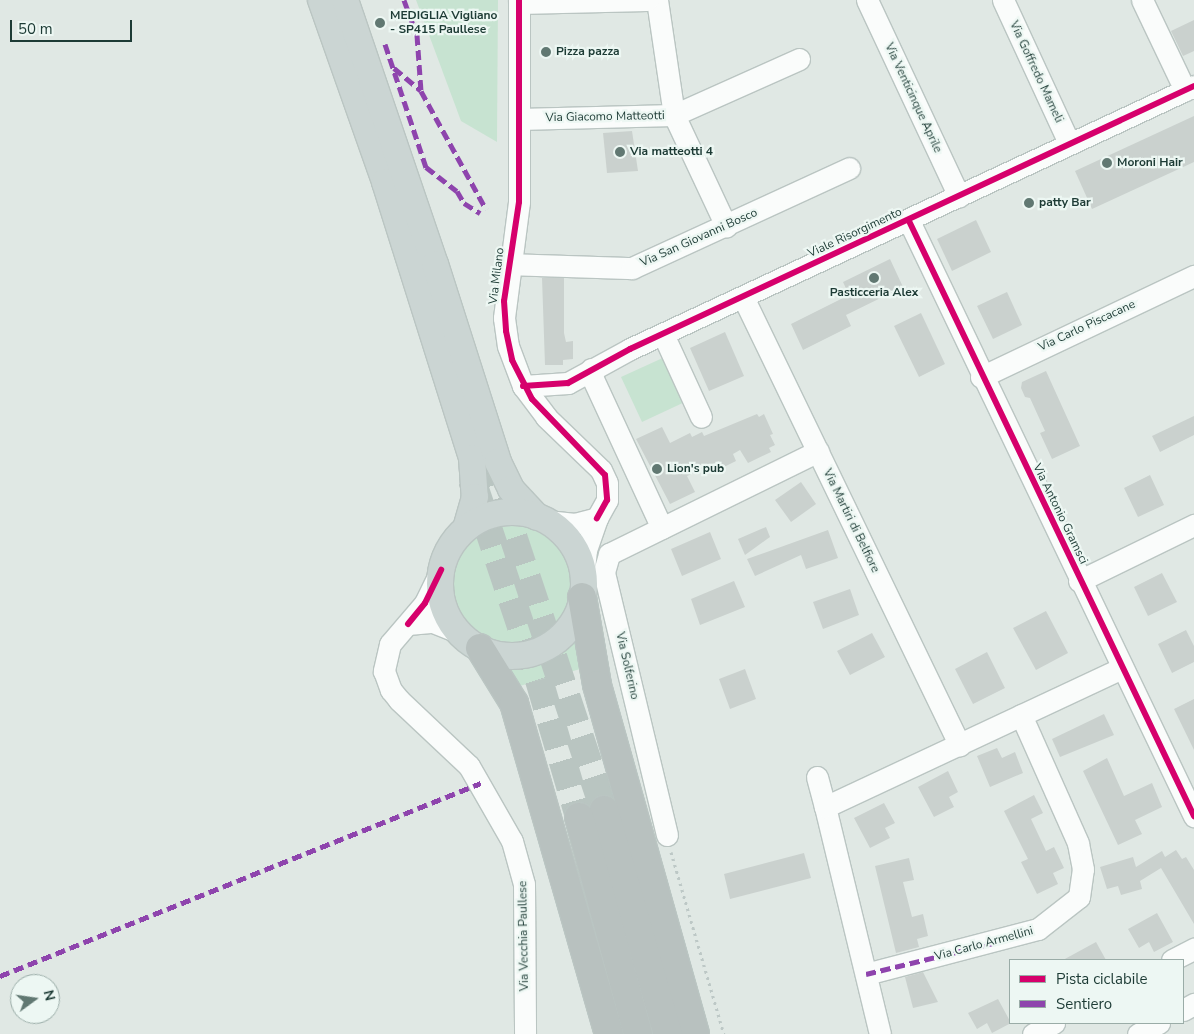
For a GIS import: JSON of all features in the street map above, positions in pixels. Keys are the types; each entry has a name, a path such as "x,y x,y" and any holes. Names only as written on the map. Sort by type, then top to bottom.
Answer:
{"highway":[{"path":"583,588 597,684 695,1034"},
{"path":"480,648 514,703 609,1034"},
{"path":"638,1034 591,814 668,1034"}],"main road":[{"path":"321,0 385,182 472,458 475,497 466,528"},
{"path":"345,0 417,209 498,462 512,489 573,546 583,588 566,631 542,649 513,656 480,648 458,632 442,602 441,570 449,549 466,528 482,518 500,513 542,519"}],"street":[{"path":"519,2 647,0"},
{"path":"657,0 674,115 726,226"},
{"name":"Via Venticinque Aprile","path":"867,0 959,196"},
{"name":"Via Goffredo Mameli","path":"1003,0 1069,143"},
{"path":"1142,0 1190,88"},
{"name":"Via Milano","path":"519,2 518,209 509,264 504,318 508,346 523,386 546,417 605,476 606,500 597,518 586,550 583,588"},
{"name":"Via Giacomo Matteotti","path":"519,119 674,115 799,59"},
{"name":"Viale Risorgimento","path":"546,417 568,383 591,369 909,221 1069,143 1190,88"},
{"name":"Via San Giovanni Bosco","path":"509,264 538,267 632,268 850,168"},
{"name":"Via Antonio Gramsci","path":"909,221 981,377 1194,816"},
{"name":"Via Carlo Piscacane","path":"981,377 1194,276"},
{"name":"Via Martiri di Belfiore","path":"743,297 960,744"},
{"path":"663,334 701,418"},
{"path":"591,369 593,379 662,528"},
{"name":"Viale Risorgimento","path":"523,386 568,383"},
{"name":"Via Solferino","path":"667,835 604,572 609,554 818,451"},
{"path":"542,519 575,524 597,518"},
{"path":"1079,581 1194,525"},
{"name":"Via Vecchia Paullese","path":"441,570 432,593 408,624 393,638 386,653 384,672 391,690 470,766 506,829 521,868 525,911 525,1034"},
{"path":"408,624 432,622 458,632"},
{"path":"825,807 1122,668"},
{"name":"Via Carlo Armellini","path":"866,974 1005,940 1038,929 1079,897 1083,869 1078,843 1021,716"},
{"path":"817,777 880,1034"},
{"path":"1174,959 1194,948"},
{"path":"1032,1034 1052,1024"},
{"path":"1138,1034 1157,1024"}],"path":[{"path":"667,835 724,1034"}],"green space":[{"path":"416,0 498,0 497,142 461,121"},
{"path":"667,356 687,401 642,422 621,377"},
{"path":"512,526 535,530 554,543 567,562 571,585 567,608 554,627 535,640 512,644 489,640 470,627 457,608 453,585 457,562 470,543 489,530"},
{"path":"577,641 584,668 516,687 507,668 544,663"}],"building":[{"path":"1194,20 1194,51 1183,56 1171,31"},
{"path":"1194,116 1194,162 1092,209 1075,171"},
{"name":"Via matteotti 4","path":"632,131 638,171 607,173 603,133"},
{"path":"976,220 991,252 952,271 937,239"},
{"path":"890,259 903,287 846,315 851,326 803,350 791,324 849,295 843,282"},
{"path":"542,278 564,278 564,333 566,342 573,341 573,359 563,360 563,365 545,365"},
{"path":"1007,292 1022,325 993,339 977,306"},
{"path":"921,313 945,364 919,377 894,326"},
{"path":"725,332 744,376 709,391 690,348"},
{"path":"1046,371 1080,446 1052,459 1040,433 1045,431 1030,398 1025,397 1021,388 1022,382"},
{"path":"757,414 759,417 764,414 773,434 770,435 775,445 769,448 771,452 748,463 740,450 733,454 736,461 722,468 719,461 687,476 695,492 670,504 636,439 662,427 670,443 690,433 692,437 702,432 704,436"},
{"path":"1194,416 1194,435 1160,452 1152,436"},
{"path":"1150,475 1164,505 1138,517 1124,488"},
{"path":"801,482 816,504 791,522 775,500"},
{"path":"766,527 770,537 745,555 738,539"},
{"path":"828,530 838,558 806,569 801,555 755,576 747,559"},
{"path":"710,532 721,559 682,576 671,549"},
{"path":"1162,573 1177,602 1148,616 1134,587"},
{"path":"734,581 745,607 700,625 691,599"},
{"path":"850,589 859,615 823,629 813,602"},
{"path":"1046,611 1068,653 1036,670 1013,628"},
{"path":"1186,630 1194,646 1194,662 1172,673 1158,644"},
{"path":"872,633 885,657 850,675 837,651"},
{"path":"987,652 1005,688 973,704 955,669"},
{"path":"745,669 756,699 730,709 719,679"},
{"path":"1194,699 1194,750 1174,709"},
{"path":"1104,714 1114,735 1060,757 1052,739"},
{"path":"997,748 1002,758 1015,752 1023,773 990,787 977,756"},
{"path":"1107,758 1124,796 1152,783 1162,807 1135,820 1142,834 1118,845 1083,771"},
{"path":"948,771 958,792 949,797 954,807 934,817 918,787"},
{"path":"1034,795 1043,813 1031,819 1046,851 1054,847 1064,868 1053,873 1058,884 1037,894 1021,862 1028,859 1004,811"},
{"path":"884,803 895,823 885,828 890,838 870,848 854,818"},
{"path":"1176,850 1182,859 1186,857 1194,870 1194,924 1161,868 1140,881 1142,889 1121,895 1118,886 1107,889 1100,867 1133,857 1136,867 1162,851 1165,857"},
{"path":"804,853 811,878 730,899 724,874"},
{"path":"909,858 914,880 903,882 912,917 923,914 928,936 917,939 919,947 896,953 875,866"},
{"path":"1157,913 1173,942 1154,952 1149,942 1139,948 1128,929"},
{"path":"1096,942 1105,959 1065,959"},
{"path":"923,972 938,1002 913,1008 905,977"},
{"path":"998,999 1009,1019 1009,1024 992,1033 987,1023 977,1029 968,1013"}],"tunnel":[{"path":"487,458 604,810"},
{"path":"472,480 539,680 579,817"}],"marked path":[{"path":"404,0 417,35 421,91 486,209"},
{"path":"385,44 426,167 457,191 464,203 480,213"},
{"path":"394,68 421,91"},
{"path":"0,976 481,783"},
{"path":"866,974 1005,940"}],"cycle path":[{"path":"519,0 519,202 504,301 506,331 512,360 532,399 605,475 607,500 597,518"},
{"path":"523,386 568,383 630,349 1194,86"},
{"path":"909,221 1194,816"},
{"path":"408,624 425,603 441,570"}],"place":[{"name":"MEDIGLIA Vigliano - SP415 Paullese","path":"380,23"},
{"name":"Pizza pazza","path":"546,52"},
{"name":"Via matteotti 4","path":"620,152"},
{"name":"Moroni Hair","path":"1107,163"},
{"name":"patty Bar","path":"1029,203"},
{"name":"Pasticceria Alex","path":"874,278"},
{"name":"Lion's pub","path":"657,469"}]}
